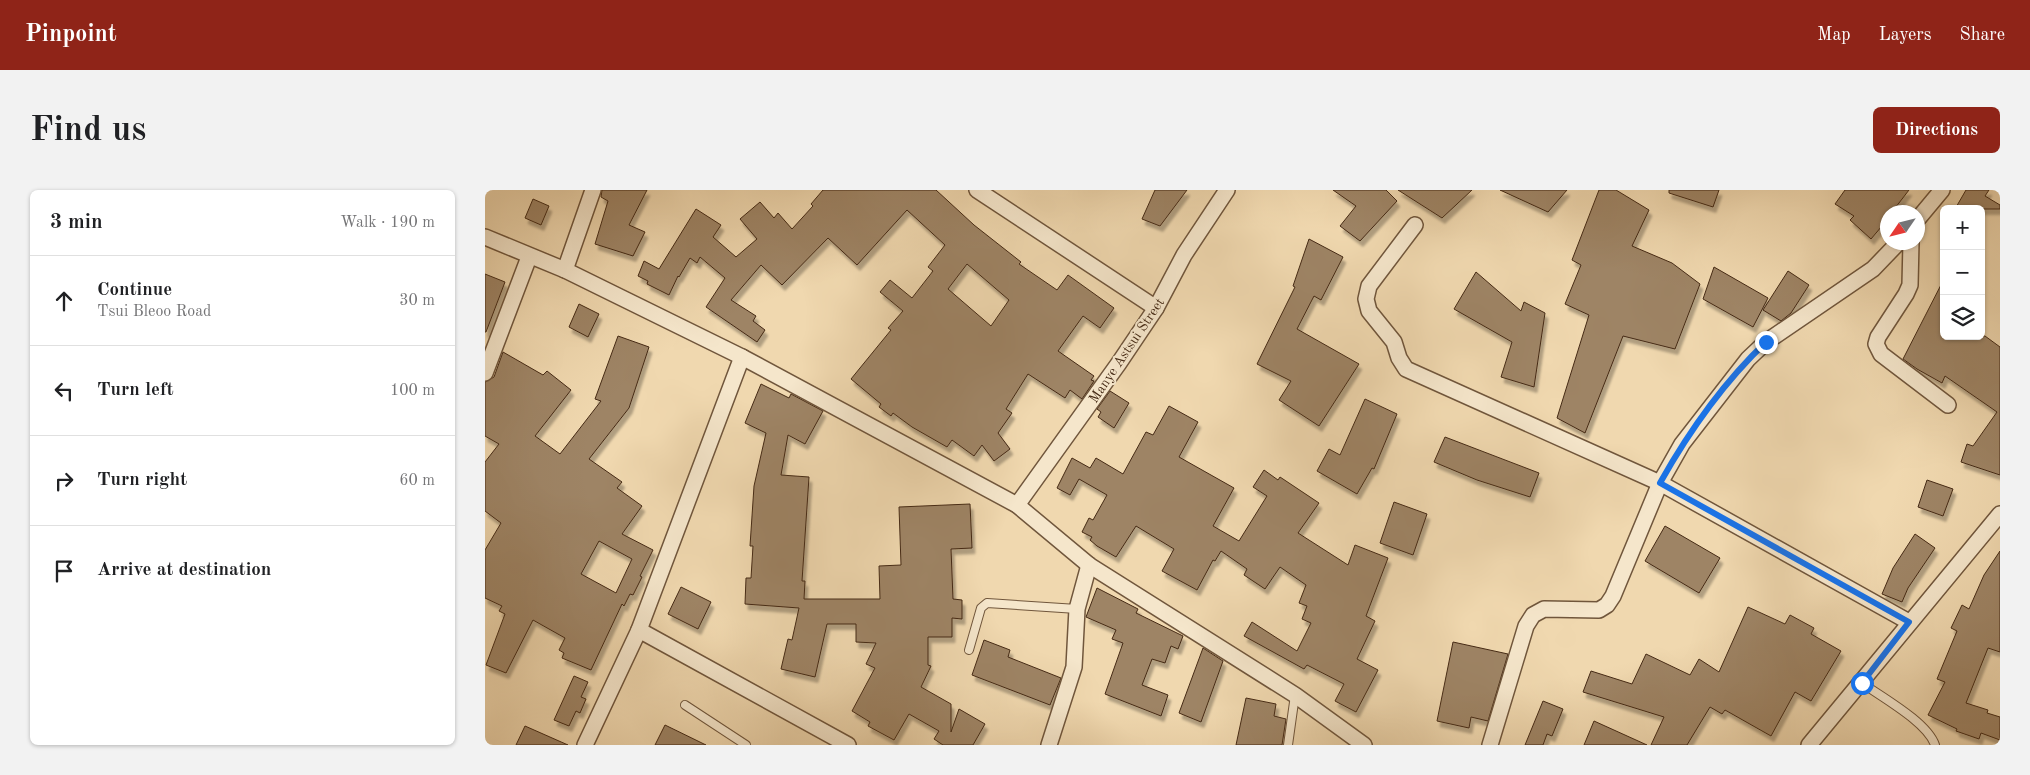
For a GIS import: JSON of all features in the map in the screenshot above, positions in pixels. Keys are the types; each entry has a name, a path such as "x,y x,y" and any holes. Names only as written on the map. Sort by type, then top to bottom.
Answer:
{"street":[{"path":"565,270 593,190"},
{"path":"977,190 1156,308"},
{"name":"Manye Astsui Street","path":"1017,505 1156,308 1184,255 1227,190"},
{"path":"1925,210 1942,190"},
{"path":"1415,225 1369,286 1366,299 1369,310 1393,342 1399,358 1406,369 1660,483 1909,622"},
{"path":"485,236 529,257 565,270 742,357 1017,505 1089,565 1295,695 1363,745"},
{"path":"1490,745 1526,626 1533,615 1544,610 1599,610 1607,605 1613,596 1660,483 1682,444 1748,359 1766,342 1873,269 1891,250"},
{"path":"1911,250 1910,285 1878,336 1876,344 1881,354 1947,405"},
{"path":"485,372 529,257"},
{"path":"585,745 639,630 742,357"},
{"path":"1809,745 2000,514"},
{"path":"1049,745 1074,667 1077,609 1089,565"},
{"path":"639,630 848,745"}],"lane":[{"path":"969,650 981,608 987,603 1077,609"},
{"path":"1862,683 1923,727 1932,736 1935,745"},
{"path":"1288,745 1295,695"},
{"path":"685,705 746,745"}],"building":[{"path":"602,190 647,190 629,225 645,232 633,256 595,244 608,201 601,197"},
{"path":"823,190 936,190 974,225 1021,262 1019,264 1057,290 1068,275 1114,308 1100,328 1083,316 1058,351 1094,376 1091,380 1094,381 1082,399 1070,390 1065,398 1028,374 1006,409 1012,413 998,433 1010,449 994,461 982,445 974,456 952,440 947,447 912,427 893,413 891,416 879,407 881,404 851,379 891,330 888,328 903,311 880,292 890,280 912,298 933,271 928,267 945,245 907,210 857,265 828,238 782,285 761,265 731,300 756,316 753,321 765,330 757,342 706,307 725,278 700,257 697,263 690,258 678,276 669,295 647,284 648,281 638,276 644,261 659,269 696,209 721,225 713,237 736,257 757,239 740,219 760,202 774,218 778,213 792,229 813,206 811,204","holes":["967,264 1009,300 991,326 948,289"]},
{"path":"1155,190 1187,190 1160,226 1142,219"},
{"path":"1333,190 1386,190 1397,201 1360,241 1340,226 1356,206"},
{"path":"1398,190 1472,190 1442,218"},
{"path":"1500,190 1567,190 1548,212"},
{"path":"1599,190 1616,190 1649,210 1632,246 1672,263 1700,284 1675,349 1623,336 1585,433 1557,418 1589,315 1565,304 1581,265 1572,260"},
{"path":"1669,190 1719,190 1713,207 1669,193"},
{"path":"1845,190 1909,190 1897,205 1880,205 1880,228 1871,239 1850,220 1854,216 1835,204"},
{"path":"1966,190 1989,190 1985,196 2000,205 2000,209 1985,209 1985,205 1957,205"},
{"path":"533,199 549,206 541,225 525,218"},
{"path":"1309,239 1343,257 1321,300 1314,296 1297,329 1359,364 1319,426 1279,400 1291,381 1257,364 1295,287 1293,286"},
{"path":"1714,267 1768,298 1753,327 1703,299"},
{"path":"1788,271 1809,285 1791,313 1781,321 1763,310"},
{"path":"1476,272 1521,311 1524,302 1545,313 1534,387 1501,377 1512,342 1454,309"},
{"path":"485,274 505,282 486,332 485,332"},
{"path":"1940,287 1940,340 1985,340 1985,336 2000,347 2000,475 1961,462 1967,444 1973,446 1997,412 1945,376 1942,383 1903,359"},
{"path":"579,304 599,314 588,337 569,327"},
{"path":"618,336 649,347 629,408 589,459 622,482 617,488 642,506 622,534 653,550 633,595 630,594 624,606 622,604 591,670 562,658 564,653 559,650 565,638 533,620 506,673 486,665 505,614 499,611 502,606 485,598 485,550 501,523 485,511 485,462 499,444 485,436 485,382 494,377 503,352 543,375 547,371 571,390 535,436 560,454 601,401 595,399","holes":["599,541 632,559 616,593 581,574"]},
{"path":"761,384 789,398 791,394 823,411 805,444 788,435 781,475 809,477 802,581 805,581 804,599 880,599 879,566 901,565 899,507 970,504 972,548 951,549 953,599 962,600 962,619 952,618 952,637 928,637 928,665 931,666 921,687 951,704 951,732 959,709 985,724 973,745 943,745 934,739 939,731 909,714 894,740 868,726 870,722 852,711 875,668 866,664 876,643 856,642 856,624 827,624 815,677 781,669 788,639 792,640 799,608 745,604 746,578 751,578 753,546 750,546 754,486 766,433 745,423"},
{"path":"1110,391 1129,403 1114,428 1098,417 1101,412 1097,409"},
{"path":"1365,399 1397,414 1374,469 1372,468 1357,494 1317,471 1329,449 1340,455"},
{"path":"1169,406 1198,422 1179,457 1234,488 1213,526 1239,541 1267,496 1253,487 1264,470 1278,480 1280,477 1319,503 1298,533 1348,565 1355,545 1388,558 1366,616 1375,621 1357,659 1378,670 1356,712 1335,701 1344,684 1307,665 1304,669 1244,636 1252,622 1297,651 1311,623 1302,619 1307,606 1299,603 1306,585 1280,567 1265,589 1244,575 1247,569 1221,551 1215,561 1213,560 1197,590 1162,571 1174,549 1136,526 1116,557 1097,546 1090,540 1092,537 1082,532 1089,518 1093,520 1107,495 1079,479 1070,495 1057,488 1072,458 1090,468 1096,458 1123,474 1146,432 1153,435"},
{"path":"1445,437 1539,473 1530,497 1477,480 1434,462"},
{"path":"1927,480 1953,489 1943,516 1918,507"},
{"path":"1394,502 1427,514 1413,555 1380,543"},
{"path":"1665,526 1720,558 1699,593 1645,561"},
{"path":"1915,534 1935,548 1908,588 1902,602 1882,594 1893,568"},
{"path":"2000,551 2000,652 1988,648 1966,703 1988,710 1987,713 2000,717 2000,740 1981,733 1979,739 1956,731 1957,729 1928,715 1945,682 1937,679 1957,631 1951,628 1962,605 1969,609 1984,575"},
{"path":"681,587 711,602 698,629 668,614"},
{"path":"1097,588 1138,609 1136,613 1183,636 1178,649 1171,646 1165,663 1152,659 1142,685 1168,695 1161,716 1105,694 1123,643 1112,639 1116,630 1086,617"},
{"path":"1748,607 1785,624 1790,615 1814,628 1811,634 1841,651 1811,701 1795,692 1771,736 1725,710 1722,714 1710,707 1687,745 1651,745 1664,717 1583,692 1591,671 1632,684 1646,654 1690,675 1699,659 1719,672"},
{"path":"984,640 1010,650 1008,657 1061,678 1050,705 972,675"},
{"path":"1453,642 1508,654 1488,721 1471,717 1469,728 1437,721"},
{"path":"1203,648 1223,661 1201,722 1179,713"},
{"path":"574,676 588,682 581,697 586,699 580,713 576,711 569,726 554,720"},
{"path":"1246,698 1276,704 1274,716 1286,719 1282,745 1236,745"},
{"path":"1543,701 1563,709 1552,736 1547,734 1543,745 1525,745"},
{"path":"1594,721 1647,745 1584,745"},
{"path":"665,725 706,745 655,745"},
{"path":"525,726 568,745 516,745"}],"route":[{"path":"1766,342 1748,359 1682,444 1660,483 1909,622 1862,683"}]}
